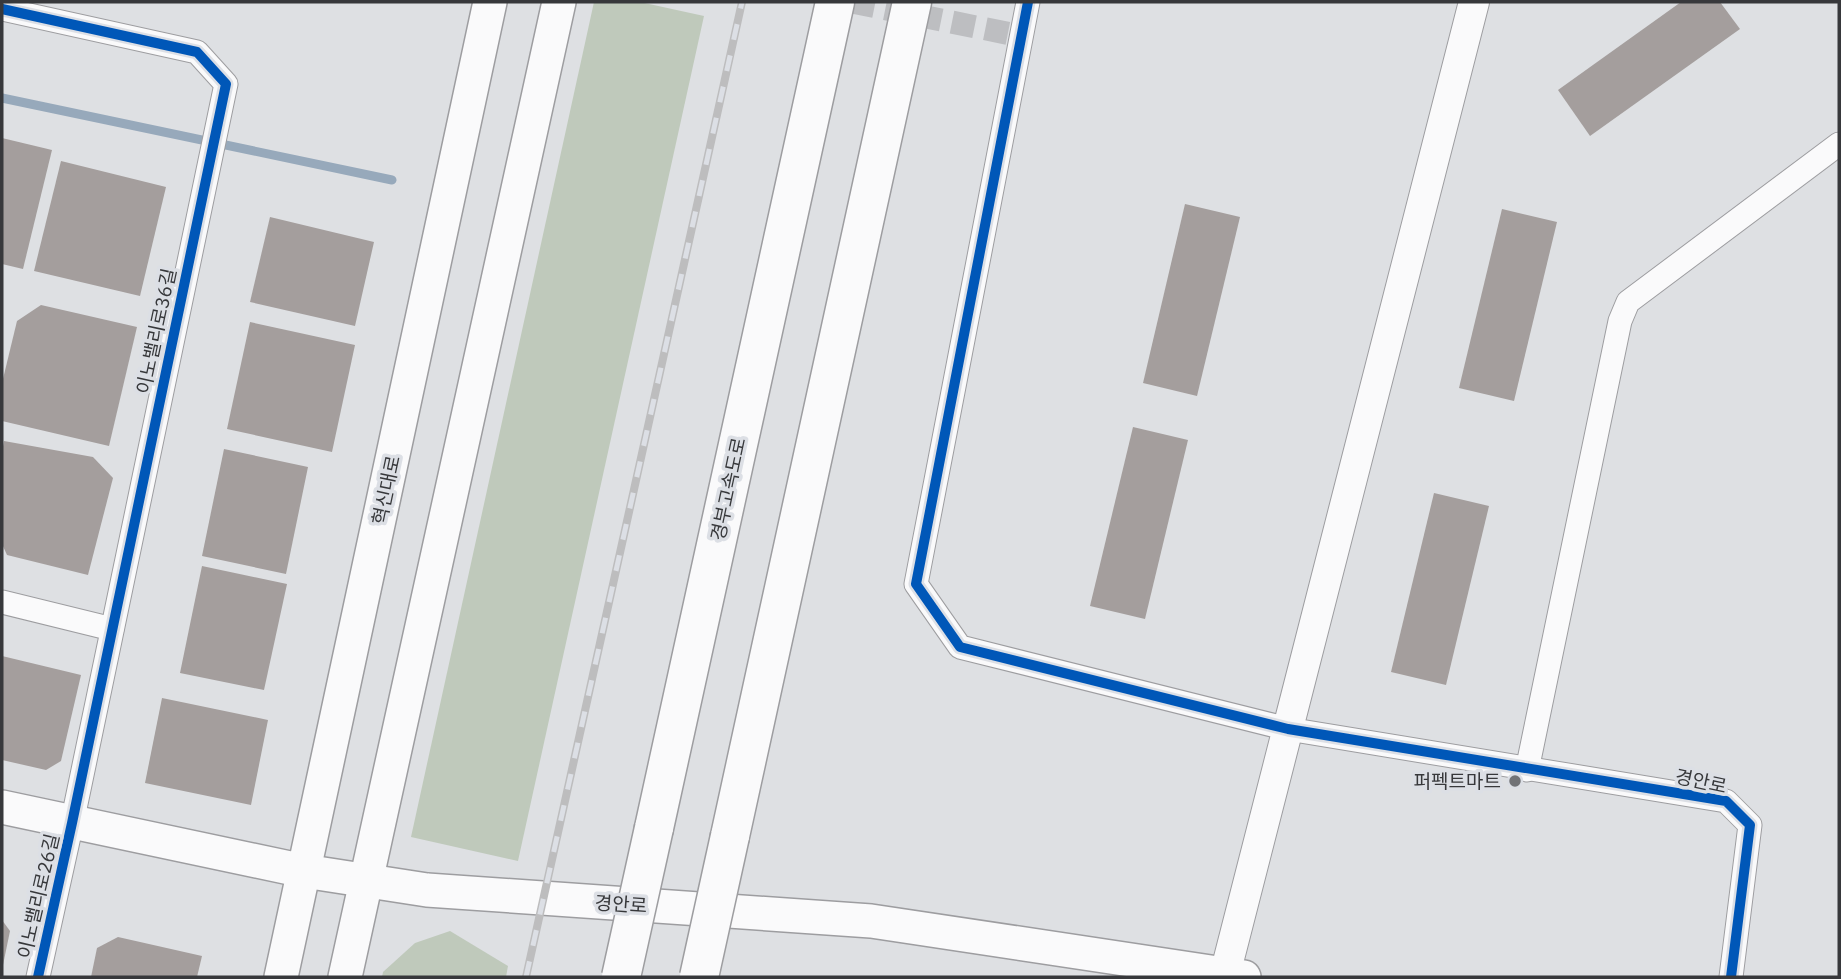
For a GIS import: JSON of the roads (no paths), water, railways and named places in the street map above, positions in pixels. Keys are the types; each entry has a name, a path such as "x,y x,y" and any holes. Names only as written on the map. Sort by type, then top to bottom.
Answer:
{"highway":[{"name":"경부고속도로","path":"621,977 835,2"},
{"path":"699,977 912,2"}],"main road":[{"name":"혁신대로","path":"281,977 490,2"},
{"path":"345,977 559,2"},
{"name":"경안로","path":"2,807 304,871 427,890 871,921 1235,976"}],"street":[{"path":"1028,2 916,584 960,647 1288,729 1527,770 1620,321 1628,302 1839,144"},
{"path":"1235,976 1288,729 1474,2"},
{"name":"이노밸리로36길","path":"2,9 197,52 226,85 72,823"},
{"path":"2,602 112,629"},
{"name":"경안로","path":"1527,770 1727,801 1750,825 1731,977"},
{"name":"이노밸리로26길","path":"38,977 72,823"}],"waterway":[{"path":"2,98 392,180"}],"tunnel":[{"path":"852,2 1021,36"}],"railway":[{"path":"526,977 742,2"}],"place":[{"name":"퍼펙트마트","path":"1515,781"}]}
